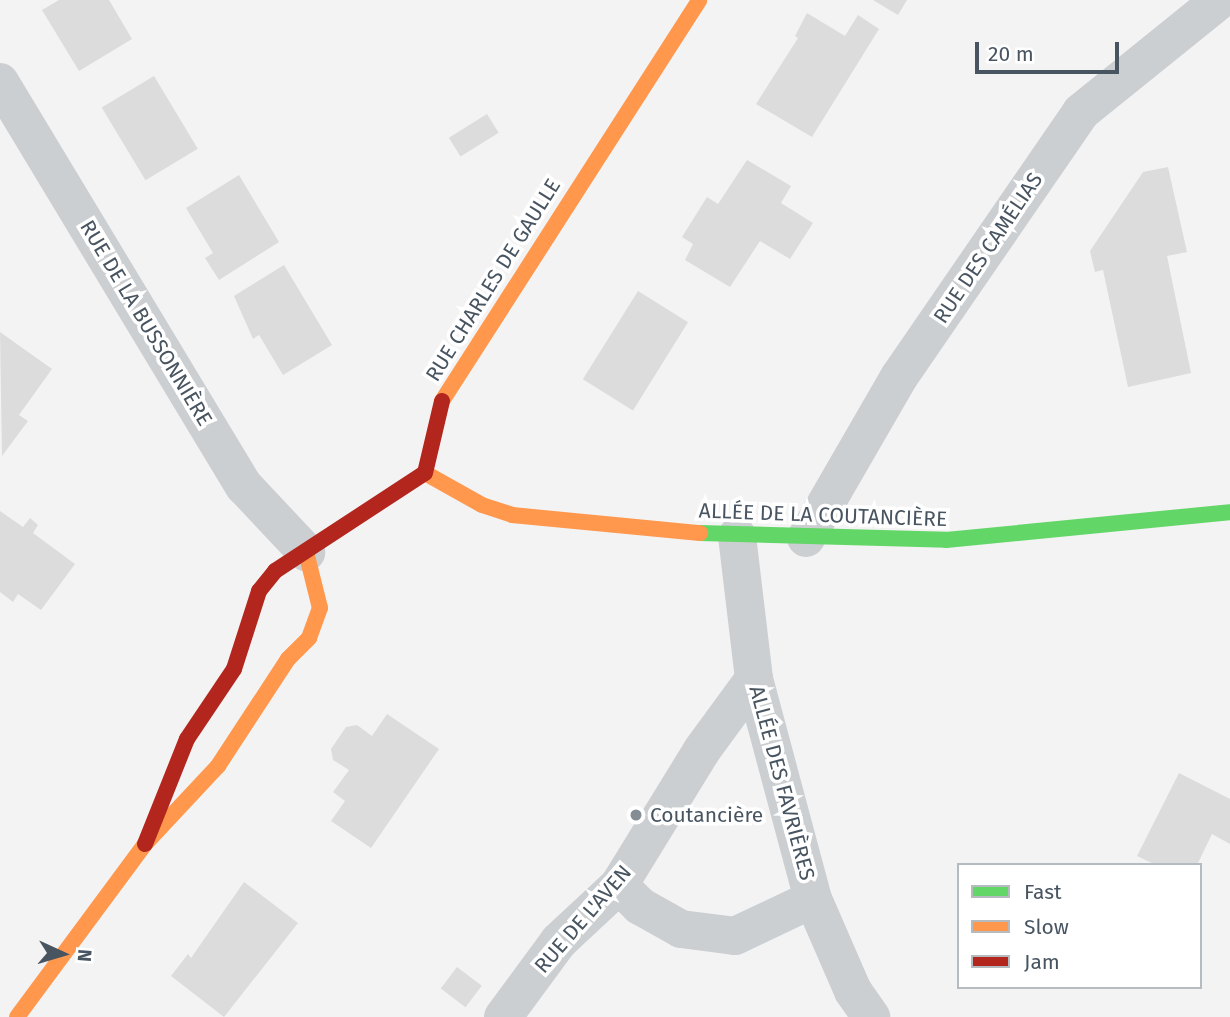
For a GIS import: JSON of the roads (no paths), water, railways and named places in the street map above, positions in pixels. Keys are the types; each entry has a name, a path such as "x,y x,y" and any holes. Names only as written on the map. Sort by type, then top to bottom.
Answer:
{"street":[{"name":"RUE CHARLES DE GAULLE","path":"425,473 437,409 465,361 699,0"},
{"name":"RUE DES CAMÉLIAS","path":"806,538 899,377 1081,112 1220,0"},
{"name":"RUE DE LA BUSSONNIÈRE","path":"0,82 244,486 306,552"},
{"name":"ALLÉE DE LA COUTANCIÈRE","path":"425,473 482,505 512,515 737,536 946,540 1230,512"},
{"path":"145,844 187,739 234,669 259,591 275,571 425,473"},
{"name":"ALLÉE DES FAVRIÈRES","path":"737,536 754,679 813,899 853,990 871,1017"},
{"path":"17,1017 145,844 218,766 288,659 309,638 320,608 306,552"},
{"name":"RUE DE L'AVEN","path":"503,1017 559,941 619,885 702,750 754,679"},
{"path":"619,885 640,906 681,929 735,936 813,899"}],"place":[{"name":"Coutancière","path":"636,815"}]}
